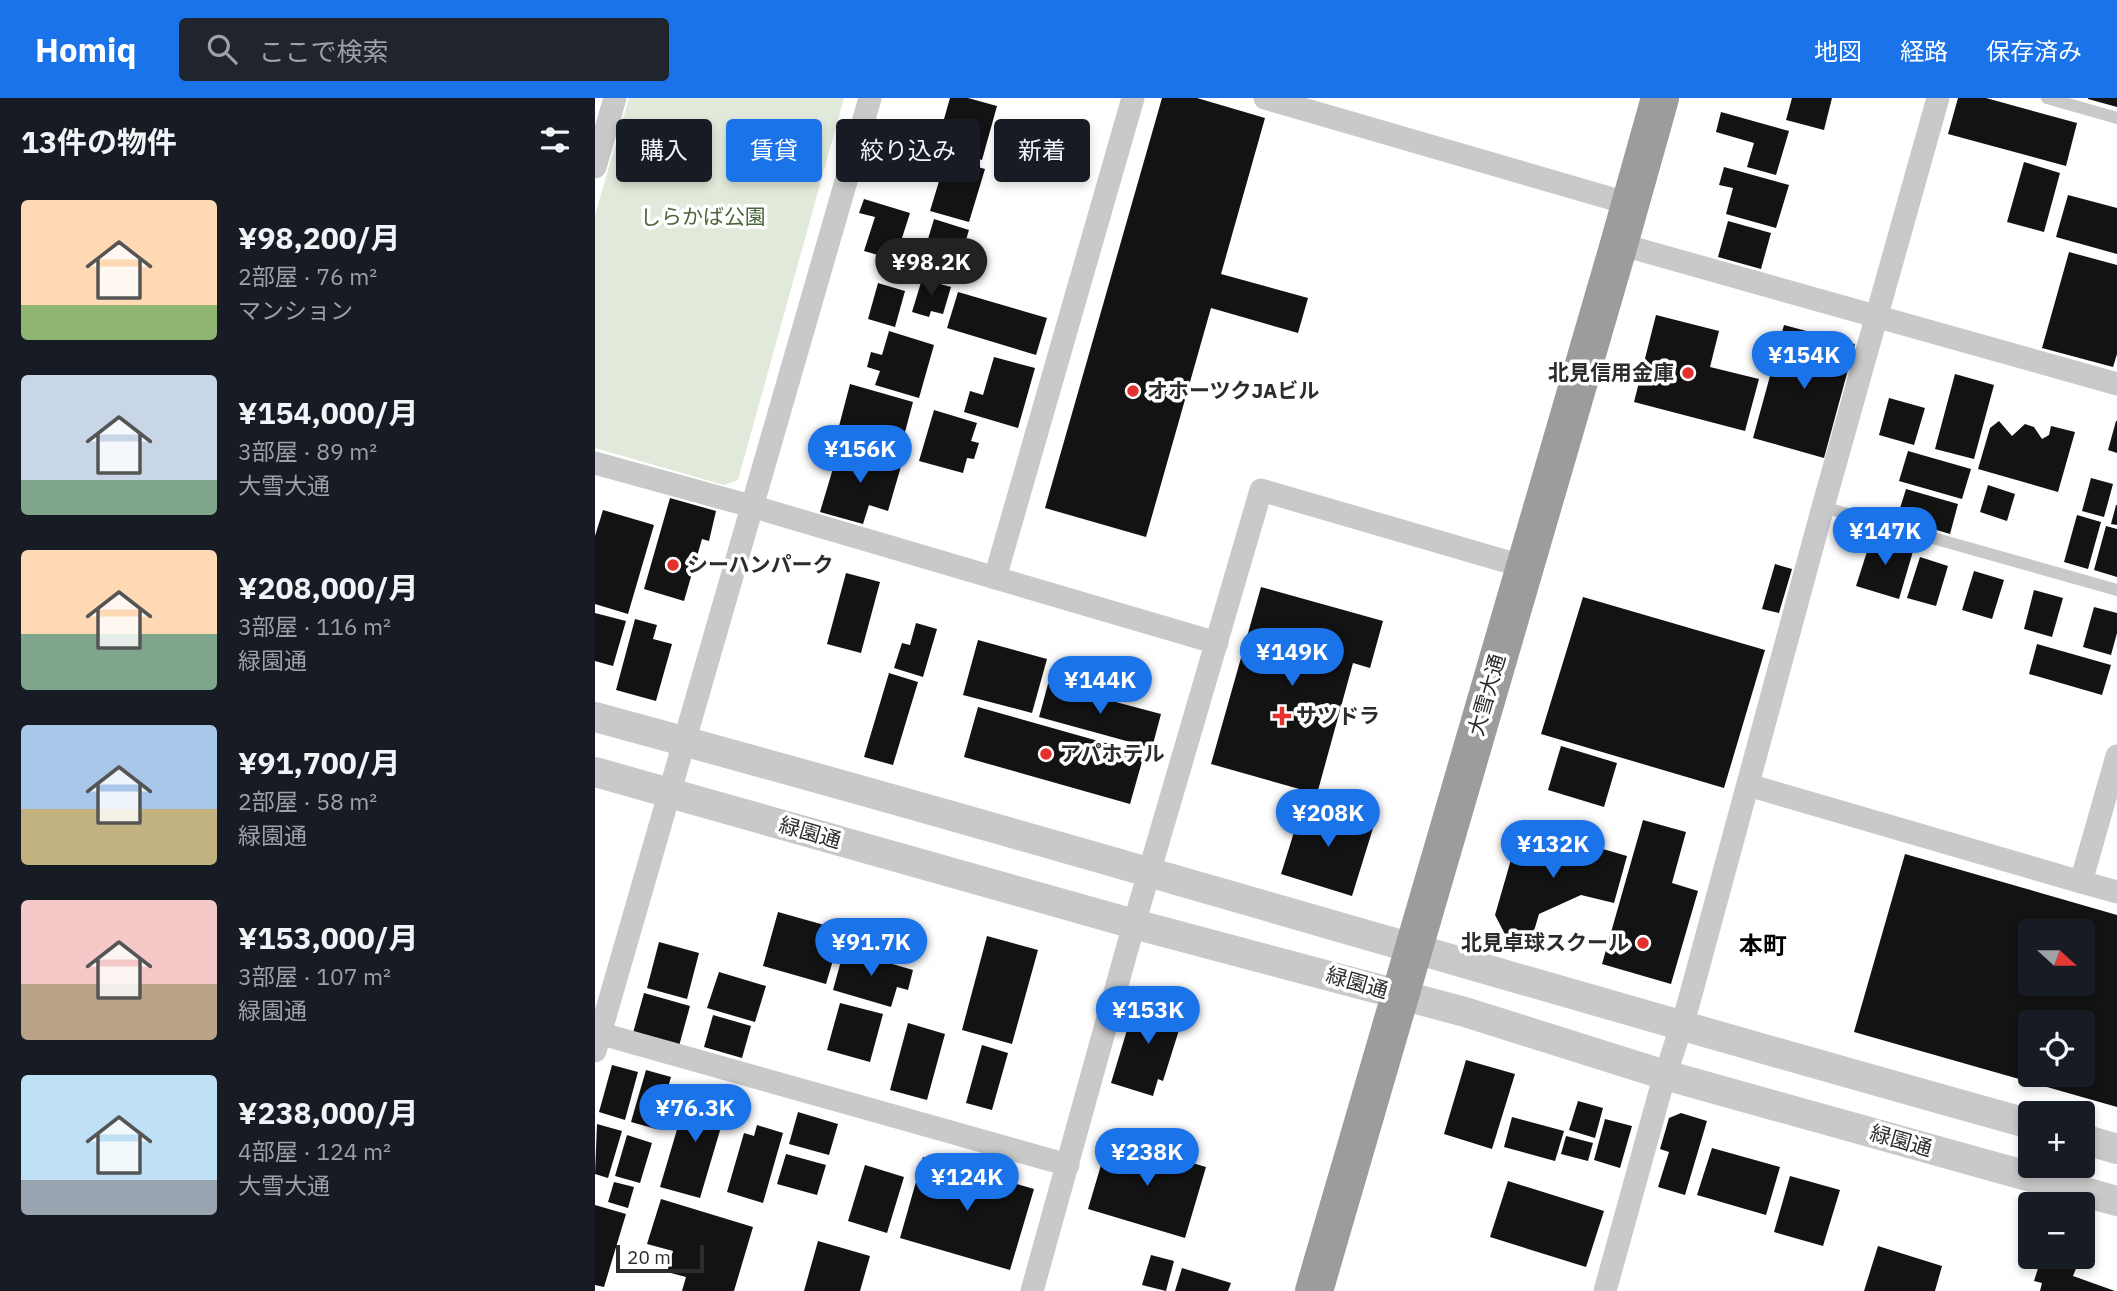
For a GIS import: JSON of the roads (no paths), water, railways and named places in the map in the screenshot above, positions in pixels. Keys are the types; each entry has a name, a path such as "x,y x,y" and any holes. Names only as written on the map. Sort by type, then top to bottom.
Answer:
{"highway":[{"name":"大雪大通","path":"1314,1291 1660,98"}],"street":[{"path":"595,167 615,98"},
{"path":"870,98 751,506 686,741 597,1039 1068,1166"},
{"path":"995,578 1133,98"},
{"path":"1265,98 1630,204"},
{"path":"1605,1291 1665,1075 1688,1004 1938,98"},
{"path":"1619,244 2117,384"},
{"path":"595,463 1217,643"},
{"path":"1032,1291 1134,924 1261,490 1525,567"},
{"path":"595,717 1413,948 1680,1027 2018,1121"},
{"path":"2081,882 2117,756"},
{"name":"緑園通","path":"595,772 1134,924 1465,1012 1665,1075 2117,1201"},
{"path":"1748,785 2117,892"},
{"path":"2095,1143 2117,1149"}],"lane":[{"path":"2047,98 2117,118"},
{"path":"1823,507 2117,590"}],"place":[{"name":"北見信用金庫","path":"1688,373"},
{"name":"オホーツクJAビル","path":"1133,391"},
{"name":"シーハンパーク","path":"673,565"},
{"name":"サツドラ","path":"1282,716"},
{"name":"アパホテル","path":"1046,754"},
{"name":"北見卓球スクール","path":"1643,943"}],"district":[{"name":"本町","path":"1763,946"}],"park label":[{"name":"しらかば公園","path":"703,217"}]}
